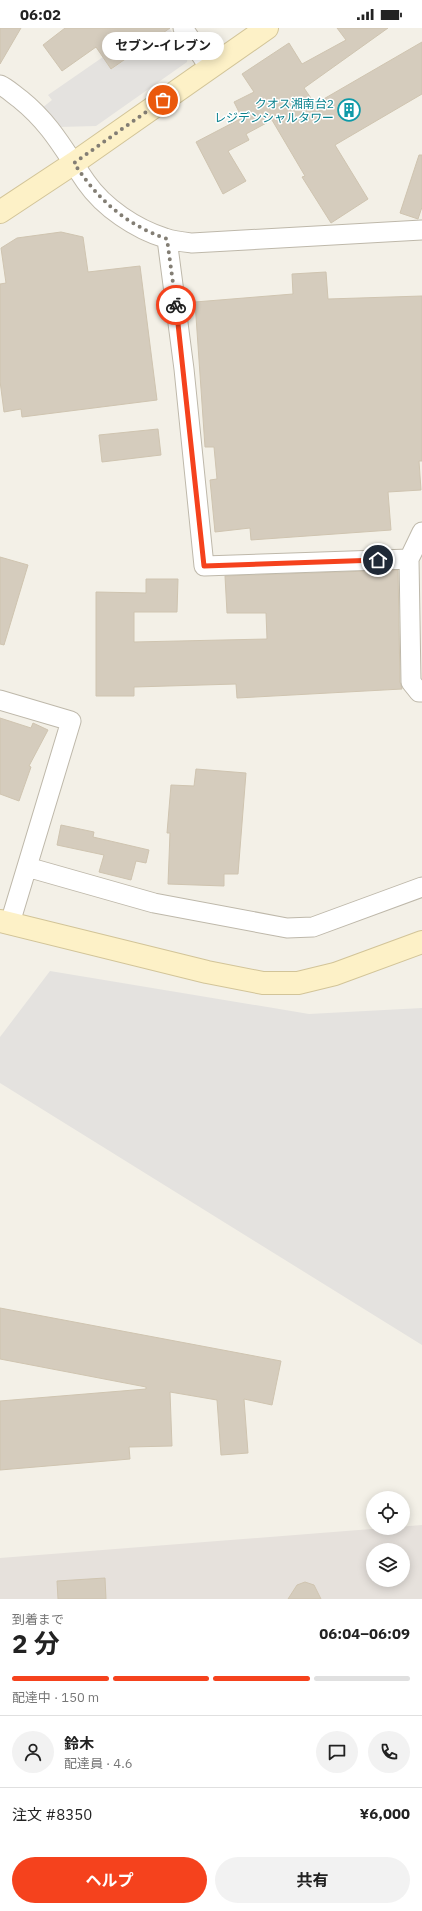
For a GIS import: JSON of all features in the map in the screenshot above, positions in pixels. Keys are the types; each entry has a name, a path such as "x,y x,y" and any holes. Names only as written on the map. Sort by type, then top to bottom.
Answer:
{"street":[{"path":"183,28 209,67"},
{"path":"0,212 74,163 209,67 267,28"},
{"path":"0,84 34,110 56,136 87,183 106,203 134,224 148,232 167,239 192,243 422,230"},
{"path":"167,239 184,369 204,566 410,559"},
{"path":"422,532 410,559 411,682 419,692 422,692"},
{"path":"0,700 71,722 27,866 5,922 207,972 263,983 298,983 335,974 422,942"},
{"path":"27,866 154,903 287,928 313,927 422,887"}],"shaded area":[{"path":"169,28 188,54 187,62 96,126 59,127 47,111 42,108 52,100 48,95 103,57 112,69"},
{"path":"50,971 309,1014 422,1008 422,1345 0,1083 0,1037"},
{"path":"422,1525 422,1599 0,1599 0,1558 366,1529 366,1535 410,1535 410,1526"}],"building":[{"path":"0,28 21,28 0,64"},
{"path":"65,28 170,28 111,69 96,47 62,71 43,45"},
{"path":"337,28 388,28 304,88 315,104 422,42 422,94 335,145 368,199 331,223 302,177 305,176 272,120 246,134 249,140 228,151 246,181 223,194 196,142 242,118 234,102 254,92 242,74 289,43 302,64 346,40"},
{"path":"419,155 422,155 422,207 418,219 400,213"},
{"path":"61,232 83,237 88,272 140,266 157,400 22,417 21,409 4,412 0,381 0,284 6,283 1,248 17,238"},
{"path":"326,272 328,299 422,296 422,461 419,461 421,490 388,492 391,530 251,540 250,528 215,532 210,480 217,479 214,447 205,447 195,302 293,294 292,274"},
{"path":"158,429 161,455 102,462 99,435"},
{"path":"0,557 28,565 4,645 0,644"},
{"path":"398,570 400,682 402,689 237,698 236,684 134,687 134,696 96,696 96,592 146,593 146,579 178,579 177,612 134,612 134,642 267,639 266,613 227,613 225,576"},
{"path":"0,718 31,728 33,723 48,730 29,766 31,767 19,801 0,794"},
{"path":"196,769 246,773 238,874 224,874 224,886 168,884 170,833 167,833 171,785 194,786"},
{"path":"61,825 94,832 93,837 149,850 146,863 136,861 131,880 99,872 104,855 57,845"},
{"path":"0,1308 281,1361 272,1405 244,1399 248,1453 221,1455 217,1400 170,1392 172,1446 129,1447 130,1459 0,1470 0,1401 146,1389 146,1387 0,1359"},
{"path":"105,1578 106,1599 58,1599 57,1581"},
{"path":"305,1582 314,1585 321,1599 288,1599 297,1585"}],"way so far":[{"path":"163,100 74,163 87,183 106,203 134,224 148,232 167,239 176,305"}],"place":[{"name":"セブン-イレブン","path":"163,100"},
{"name":"クオス湘南台2 レジデンシャルタワー","path":"349,110"}],"route":[{"path":"176,305 195,466 204,566 378,560"}]}
